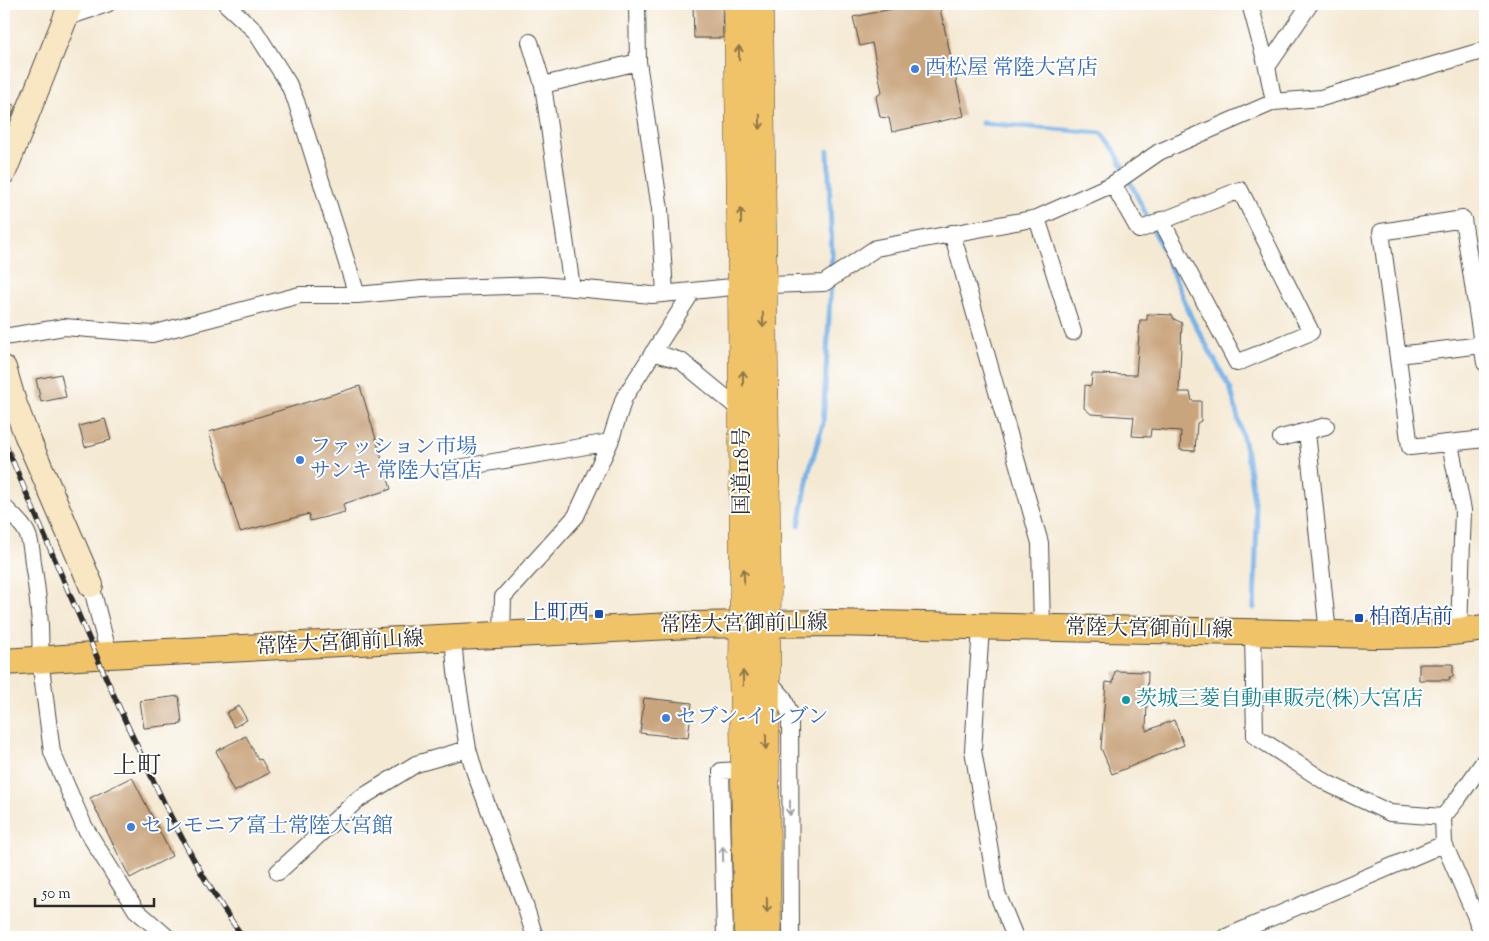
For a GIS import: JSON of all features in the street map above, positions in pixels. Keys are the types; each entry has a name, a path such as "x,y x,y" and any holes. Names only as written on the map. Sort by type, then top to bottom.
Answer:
{"highway":[{"name":"国道118号","path":"738,4 752,286 743,412 755,624 767,679 765,772 768,937"},
{"name":"国道118号","path":"748,937 744,770 755,624 752,286 758,4"}],"main road":[{"name":"常陸大宮御前山線","path":"4,662 691,625 831,623 1328,634 1409,634 1485,628"}],"street":[{"path":"4,172 68,11 106,4"},
{"path":"226,4 255,31 296,100 357,295"},
{"path":"637,4 638,62 660,209 665,294"},
{"path":"1250,4 1267,67 1274,102"},
{"path":"1267,67 1310,4"},
{"path":"530,42 543,85 572,288"},
{"path":"4,337 64,327 152,334 300,295 357,295 521,286 572,288 652,295 752,286 824,283 876,248 1037,218 1113,184 1159,152 1274,102 1321,98 1485,50"},
{"path":"543,85 638,62"},
{"path":"1113,184 1139,230 1160,220 1240,190 1311,332 1237,364 1160,220"},
{"path":"1037,218 1073,332"},
{"path":"1485,363 1463,219 1381,232 1410,448 1485,439"},
{"path":"952,233 1040,543 1042,628"},
{"path":"502,636 503,597 576,516 610,442 624,398 692,292"},
{"path":"1398,355 1482,344"},
{"path":"653,352 680,361 743,412"},
{"path":"4,368 26,434 91,585 109,655"},
{"path":"1281,438 1326,426"},
{"path":"1307,432 1328,634"},
{"path":"446,470 610,442"},
{"path":"1450,444 1463,510 1459,631"},
{"path":"4,507 28,534 39,603 40,659 52,752 84,826 136,910 167,937"},
{"path":"981,627 973,750 997,893 1015,937"},
{"path":"1253,632 1254,736 1329,784 1390,814 1443,817"},
{"path":"453,638 456,672 468,749 535,937"},
{"path":"767,679 783,697 790,714 791,937"},
{"path":"278,872 356,801 416,764 468,749"},
{"path":"1482,937 1475,915 1444,844 1443,817 1485,760"},
{"path":"725,937 721,771 744,770"},
{"path":"1226,937 1444,844"}],"building":[{"path":"693,4 722,4 723,38 694,38"},
{"name":"西松屋 常陸大宮店","path":"915,4 939,4 964,116 892,132 889,118 880,117 876,97 882,92 872,43 860,46 853,17"},
{"path":"4,96 15,107 11,117 4,125"},
{"path":"1147,314 1172,315 1174,319 1182,323 1179,392 1190,392 1192,401 1201,401 1201,421 1197,423 1195,451 1180,450 1181,431 1151,429 1150,437 1132,436 1134,417 1091,414 1084,408 1085,385 1091,386 1092,374 1136,375 1140,320 1147,320"},
{"path":"61,374 66,397 41,402 36,379"},
{"name":"ファッション市場 サンキ 常陸大宮店","path":"360,386 391,489 343,504 345,512 310,521 309,514 240,532 209,432"},
{"path":"105,419 111,440 85,447 79,426"},
{"path":"1419,664 1453,664 1453,677 1449,677 1450,680 1419,680"},
{"path":"1115,671 1148,672 1146,731 1174,720 1184,745 1112,774 1101,748 1106,682 1113,683"},
{"path":"179,696 182,724 144,728 140,701"},
{"name":"セブン-イレブン","path":"644,698 692,703 688,738 640,733"},
{"path":"239,706 247,720 234,727 226,713"},
{"path":"246,736 258,760 261,759 269,773 234,792 216,751"},
{"name":"セレモニア富士常陸大宮館","path":"132,777 172,856 130,878 90,798"}],"waterway":[{"path":"982,123 1101,133 1114,149 1160,243 1192,319 1231,390 1247,454 1257,522 1254,608"},
{"path":"828,151 831,273"},
{"path":"799,526 809,471 823,424 831,282"}],"railway":[{"path":"4,441 150,775 193,858 243,937"}],"place":[{"name":"西松屋 常陸大宮店","path":"915,69"},
{"name":"ファッション市場 サンキ 常陸大宮店","path":"300,460"},
{"name":"上町西","path":"599,614"},
{"name":"柏商店前","path":"1359,618"},
{"name":"茨城三菱自動車販売(株)大宮店","path":"1126,700"},
{"name":"セブン-イレブン","path":"666,718"},
{"name":"セレモニア富士常陸大宮館","path":"131,827"}],"district":[{"name":"上町","path":"137,767"}]}
